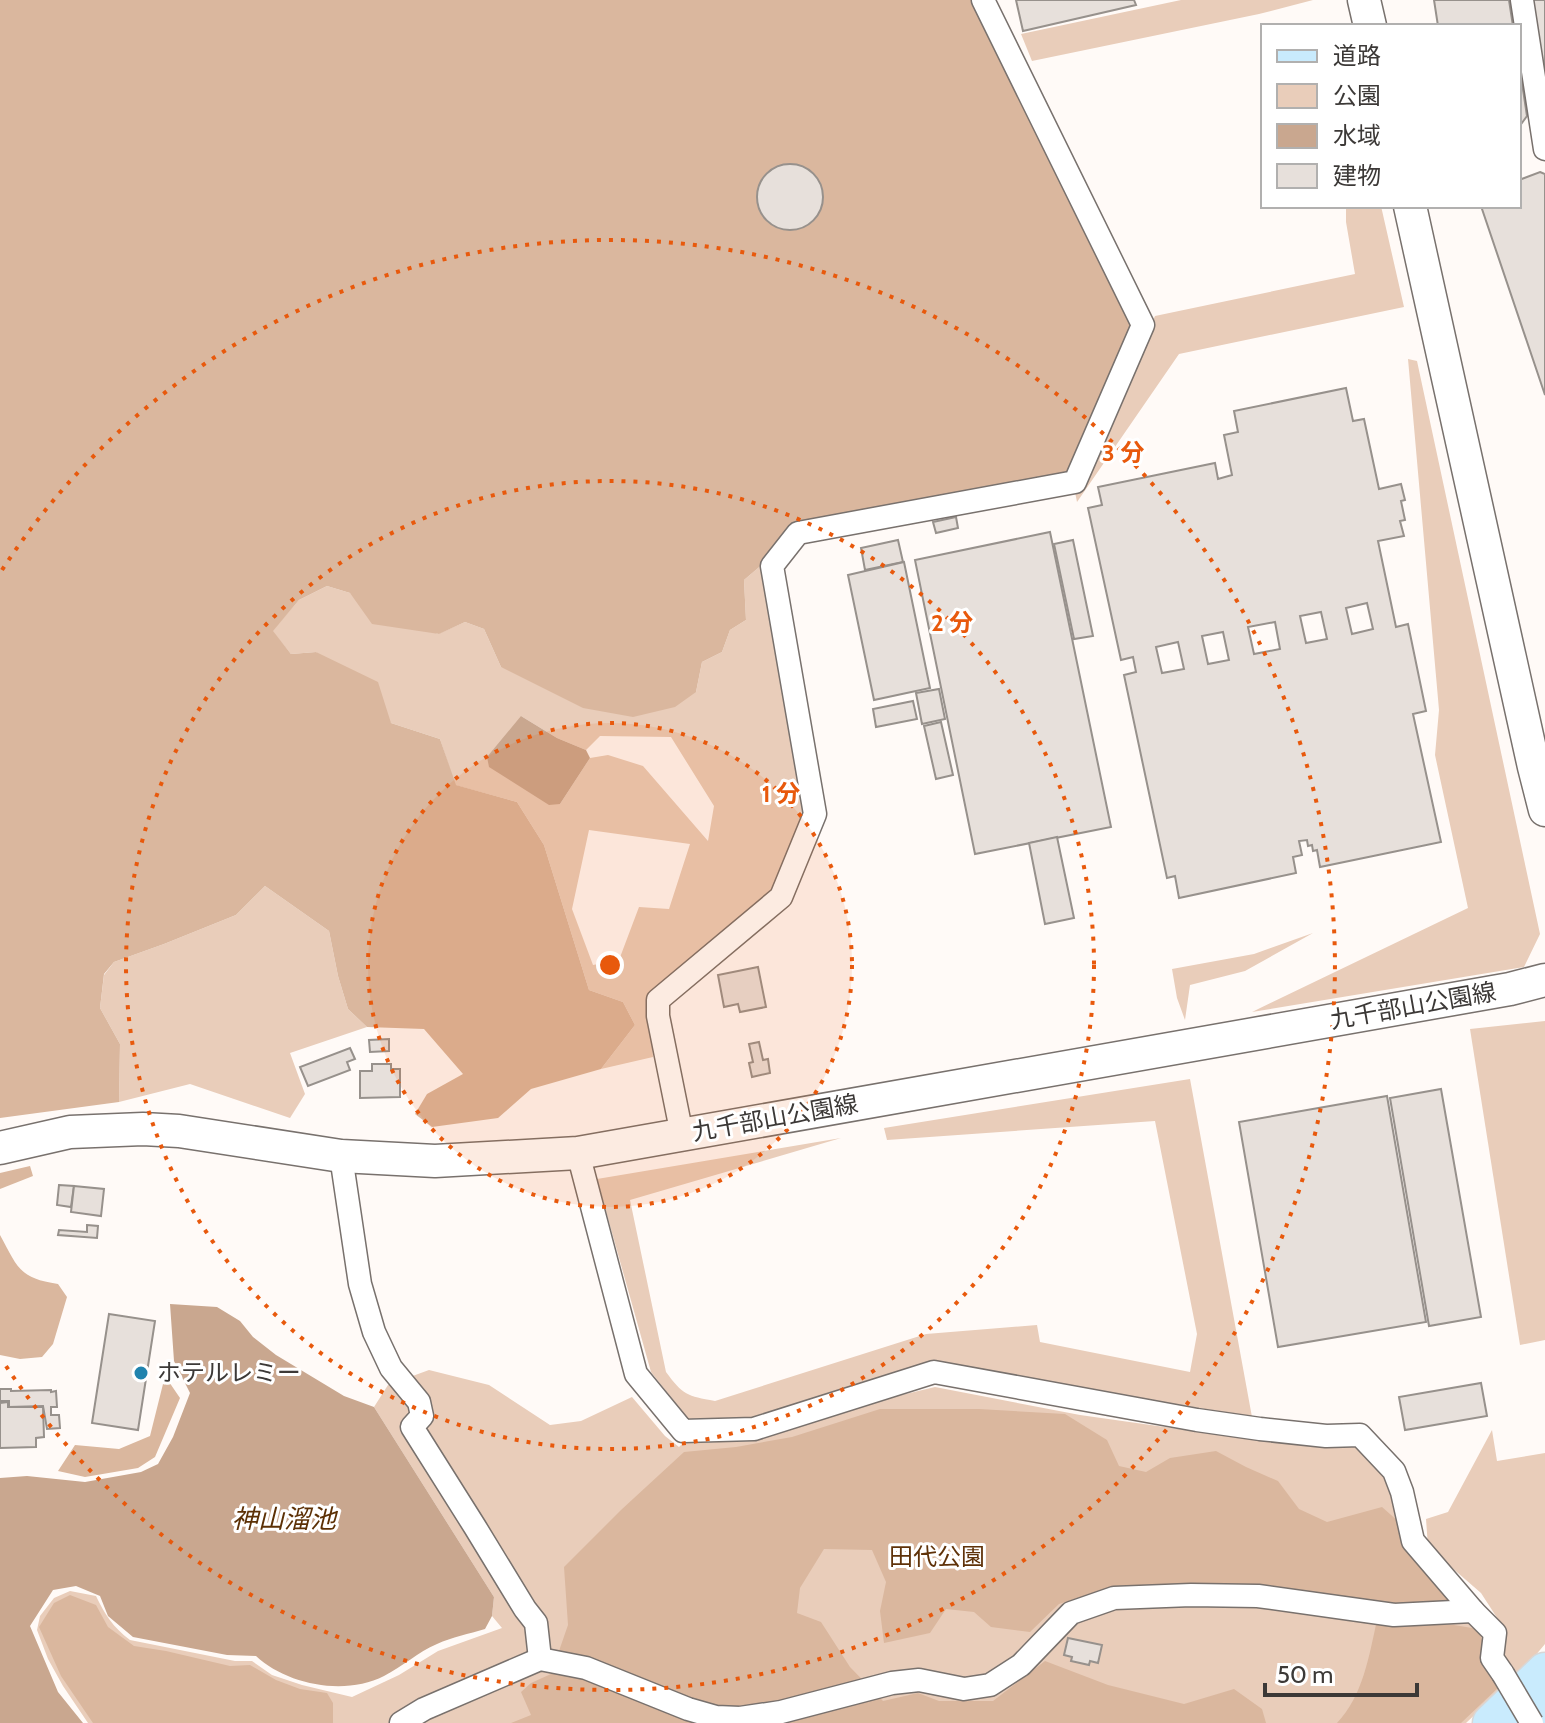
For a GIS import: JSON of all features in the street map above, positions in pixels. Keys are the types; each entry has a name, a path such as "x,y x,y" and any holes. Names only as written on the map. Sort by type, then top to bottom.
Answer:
{"main road":[{"path":"1364,0 1370,24"},
{"path":"1410,208 1545,810"},
{"name":"九千部山公園線","path":"0,1148 70,1132 143,1129 179,1131 341,1156 435,1161 578,1153 1495,992 1545,980"},
{"path":"1491,1723 1545,1671"},
{"path":"1530,1723 1545,1706"}],"street":[{"path":"682,1135 658,1016 658,1000 781,897 815,814 772,566 798,533 1075,482 1143,325 983,0"},
{"path":"1522,0 1545,149"},
{"path":"578,1153 636,1374 683,1431 754,1429 934,1372 1213,1422 1326,1436 1360,1435 1394,1471 1413,1541 1495,1633 1492,1658 1530,1723"},
{"path":"341,1156 360,1284 374,1332 391,1368 419,1402 422,1416 412,1427 536,1623 540,1659"},
{"path":"401,1723 424,1709 540,1659 586,1668 716,1717 740,1718 781,1712 892,1683 919,1680 964,1689 990,1685 1021,1665 1071,1613 1114,1598 1258,1596 1394,1615 1473,1611"}],"green space":[{"path":"0,0 973,0 1133,322 1072,471 794,523 764,563 744,580 746,620 730,630 722,652 702,662 696,692 675,707 633,717 583,708 501,667 484,629 465,622 439,634 372,624 350,593 327,586 299,600 273,631 291,654 316,652 378,682 391,723 440,739 456,785 517,802 544,845 589,990 623,1002 635,1025 601,1069 531,1089 498,1118 432,1127 415,1114 427,1094 463,1074 424,1029 367,1027 348,1009 329,931 265,886 236,915 114,962 104,974 100,1008 120,1044 119,1102 0,1118"},
{"path":"1181,0 1313,0 1032,61 1021,34"},
{"path":"1346,208 1381,208 1404,307 1179,354 1077,502 1075,492 1155,316 1355,274"},
{"path":"1408,359 1417,361 1540,934 1524,967 1252,1012 1468,908 1435,755 1439,710"},
{"path":"764,563 808,810 770,894 649,994 653,1057 601,1069 635,1025 623,1002 589,990 544,845 517,802 455,785 440,739 391,723 316,652 291,654 272,631 299,600 327,586 350,593 438,634 465,622 484,629 501,667 696,692 702,662 722,652 730,630 746,620 744,580","holes":["521,716 557,738 586,750 600,736 671,737 714,806 708,841 643,766 608,755 590,758 560,804","589,830 690,844 669,909 639,907 619,960 593,965 572,909"]},
{"path":"265,886 329,931 348,1009 367,1027 290,1053 305,1094 290,1118 190,1084 119,1102 120,1044 100,1008 104,975 114,962 236,915"},
{"path":"1313,933 1245,971 1190,985 1185,1020 1172,969 1254,954"},
{"path":"1545,1021 1545,1340 1520,1345 1470,1029"},
{"path":"1190,1079 1252,1417 931,1363 750,1422 688,1419 651,1372 597,1179 841,1138 630,1200 666,1372 686,1393 715,1401 926,1334 1037,1325 1040,1342 1190,1372 1197,1334 1155,1121 887,1140 884,1128"},
{"path":"30,1166 33,1176 0,1189 0,1173"},
{"path":"0,1235 21,1270 45,1282 58,1284 67,1297 53,1344 42,1357 20,1359 0,1355"},
{"name":"田代公園","path":"429,1370 489,1385 550,1425 581,1421 632,1397 665,1436 679,1447 683,1443 755,1441 830,1415 935,1387 1080,1415 1200,1432 1323,1444 1355,1443 1389,1476 1409,1547 1477,1624 1502,1689 1466,1723 88,1723 48,1659 37,1630 40,1616 54,1598 70,1591 96,1596 110,1620 130,1640 235,1661 252,1661 272,1675 352,1697 399,1675 438,1651 502,1628 492,1616 494,1597 374,1407 388,1385"},
{"path":"165,1376 180,1398 155,1457 138,1468 85,1477 58,1471 75,1445 119,1449 150,1436"},
{"path":"880,1409 979,1409 1065,1414 1107,1440 1119,1466 1146,1472 1170,1458 1216,1451 1278,1481 1299,1509 1327,1522 1382,1507 1399,1522 1461,1602 1433,1608 1245,1588 1096,1592 1059,1604 1030,1632 991,1627 974,1612 946,1609 930,1633 884,1643 880,1611 886,1582 872,1550 824,1549 800,1588 797,1613 821,1622 850,1667 883,1701 918,1693 939,1701 993,1701 1045,1661 1108,1685 1184,1704 1234,1689 1262,1709 1266,1723 511,1723 531,1715 521,1692 531,1683 551,1674 568,1625 564,1567 684,1452 792,1437"},
{"path":"1492,1430 1497,1461 1545,1453 1545,1644 1518,1676 1503,1655 1503,1627 1481,1593 1428,1547 1426,1519 1448,1512"},
{"path":"70,1595 96,1605 108,1627 134,1646 230,1666 250,1665 300,1689 327,1693 333,1703 333,1723 93,1723 61,1676 39,1627 54,1603"},
{"path":"1377,1620 1478,1629 1499,1687 1461,1723 1337,1723 1359,1688"}],"water":[{"path":"521,716 557,738 586,750 590,758 560,804 549,805 489,767 487,757"},
{"name":"神山溜池","path":"170,1304 217,1307 240,1321 253,1337 276,1355 344,1396 374,1407 494,1597 492,1616 485,1629 437,1644 369,1682 335,1686 284,1674 256,1656 227,1655 133,1637 108,1616 100,1596 76,1586 53,1590 30,1626 58,1692 83,1723 0,1723 0,1478 27,1476 85,1482 141,1472 158,1464 173,1437 190,1393 174,1361"}],"building":[{"path":"1016,0 1134,0 1136,5 1023,31"},
{"path":"1434,0 1509,0 1513,24 1438,24"},
{"path":"1532,0 1545,0 1545,68 1541,57"},
{"path":"1521,76 1527,116 1521,124"},
{"path":"790,164 803,167 813,174 820,184 823,197 820,210 813,220 803,227 790,230 777,227 767,220 760,210 757,197 760,184 767,174 777,167"},
{"path":"1540,172 1545,174 1545,395 1482,208 1521,208 1521,179"},
{"path":"1346,388 1353,421 1364,419 1379,489 1401,484 1405,520 1400,521 1404,536 1378,541 1396,627 1408,624 1426,711 1413,714 1441,842 1320,867 1317,850 1313,851 1312,845 1308,846 1307,840 1299,841 1302,855 1293,857 1296,873 1179,898 1175,876 1167,878 1124,675 1136,672 1133,657 1121,660 1088,508 1102,505 1098,487 1215,463 1218,479 1232,475 1224,435 1238,432 1234,411","holes":["1367,603 1373,629 1352,634 1346,608","1321,612 1327,639 1306,643 1300,616","1275,622 1280,649 1254,654 1248,627","1223,632 1229,660 1208,664 1202,636","1178,642 1184,669 1162,673 1156,647"]},
{"path":"956,517 958,528 936,533 933,522"},
{"path":"1050,532 1111,827 975,854 915,560"},
{"path":"898,540 903,562 865,570 861,548"},
{"path":"1073,540 1093,636 1074,639 1054,544"},
{"path":"904,562 930,688 874,700 848,575"},
{"path":"939,689 945,719 922,724 916,693"},
{"path":"913,701 917,719 876,727 873,709"},
{"path":"941,722 953,775 936,779 924,726"},
{"path":"1057,837 1074,918 1045,924 1029,843"},
{"path":"758,967 766,1007 740,1012 738,1004 724,1007 718,975"},
{"path":"389,1039 389,1051 370,1052 369,1040"},
{"path":"759,1042 763,1060 768,1059 770,1073 752,1077 749,1044"},
{"path":"350,1048 355,1059 347,1062 350,1070 308,1086 300,1067"},
{"path":"372,1064 391,1064 391,1069 400,1069 400,1097 360,1098 360,1071 372,1071"},
{"path":"1441,1089 1481,1317 1429,1326 1390,1098"},
{"path":"1387,1096 1426,1322 1278,1347 1239,1122"},
{"path":"59,1185 74,1186 71,1207 57,1205"},
{"path":"74,1186 104,1189 101,1216 71,1212"},
{"path":"87,1225 98,1226 97,1238 58,1235 59,1230 87,1232"},
{"path":"109,1314 155,1321 138,1430 92,1423"},
{"path":"1481,1383 1487,1416 1405,1430 1399,1397"},
{"path":"0,1389 56,1391 57,1407 51,1407 51,1415 59,1415 60,1428 47,1429 43,1406 9,1407 9,1401 0,1401"},
{"path":"8,1402 8,1407 43,1407 44,1437 36,1438 36,1447 0,1448 0,1403"},
{"path":"1068,1638 1102,1645 1098,1663 1090,1661 1089,1665 1071,1661 1072,1657 1064,1655"}],"place":[{"name":"ホテルレミー","path":"141,1373"}]}
